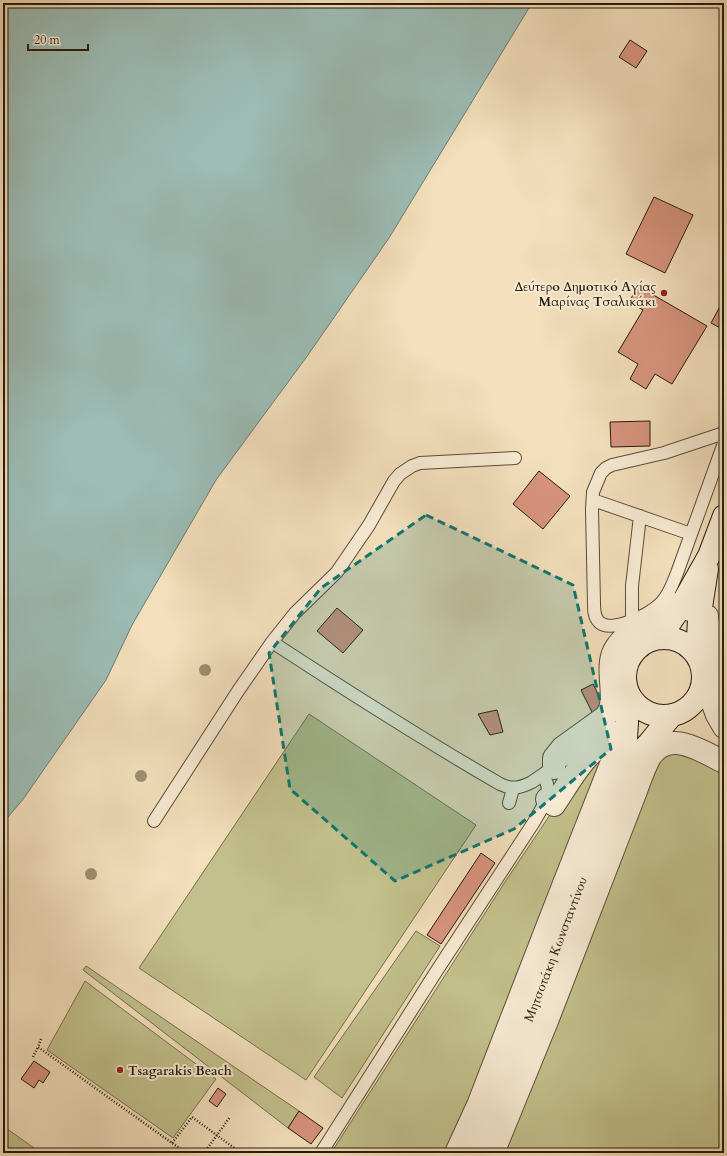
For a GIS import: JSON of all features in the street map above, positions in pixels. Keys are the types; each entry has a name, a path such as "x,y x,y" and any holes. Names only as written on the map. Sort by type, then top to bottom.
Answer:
{"street":[{"path":"493,1153 547,1021 621,781 627,723 625,672 629,659 637,648 690,610 724,516"},
{"path":"549,772 554,758 562,748 599,722 608,713 611,698 611,662 614,653 623,639 637,628 657,620 666,613 673,604 707,616 710,638 720,666 724,703"},
{"path":"690,610 698,632 699,658"},
{"path":"648,640 662,637 675,639 691,647 699,658 703,667 704,680 724,727"},
{"path":"456,1153 481,1098 563,886 621,781 665,717 682,712 692,705 701,691 704,680"},
{"path":"626,685 629,695 636,704 645,711 665,717 691,736 724,753"},
{"path":"547,799 554,805 588,757 598,747 609,743 615,749 621,781"},
{"path":"621,781 650,758 657,749 665,744 685,744 724,762"},
{"name":"Μητσοτάκη Κωνσταντίνου","path":"472,1153 522,1036 621,781"}],"lane":[{"path":"724,433 664,453 612,465 601,473 595,485 593,500 594,604 595,616 598,621 605,625 612,626 621,624 652,610 666,597 674,582 724,443"},
{"path":"154,821 238,691 272,642 295,613 337,572 369,525 394,481 400,474 412,466 420,463 515,458"},
{"path":"593,500 691,534"},
{"path":"632,620 632,586 640,516"},
{"path":"272,642 445,752 500,784 513,789 525,786 549,772 600,735 627,723"},
{"path":"321,1153 534,822 547,799 549,792 549,772"},
{"path":"509,803 513,789"}],"path":[{"path":"33,1058 41,1039"},
{"path":"38,1047 186,1153"},
{"path":"172,1143 192,1117 241,1153"},
{"path":"204,1153 230,1117"}],"highlighted area":[{"path":"426,515 573,585 611,749 514,829 395,881 290,789 269,653 321,588"}],"shaded area":[{"path":"309,714 476,825 306,1080 139,968"},
{"path":"607,745 452,1153 331,1153 503,885 566,791"},
{"path":"663,748 724,765 724,1153 497,1153"},
{"path":"416,931 440,946 342,1098 314,1077"},
{"path":"86,966 299,1111 288,1128 83,970"},
{"path":"85,981 216,1079 173,1138 47,1050"},
{"path":"3,1126 41,1153 3,1153"}],"water":[{"path":"3,3 532,3 389,238 308,355 216,480 132,625 106,680 24,798 3,823"}],"building":[{"path":"630,40 647,51 636,68 619,57"},
{"path":"654,197 693,215 665,273 626,254"},
{"path":"638,286 707,326 672,384 655,374 646,389 630,379 638,364 618,352 643,310 629,302"},
{"path":"724,299 724,330 711,323"},
{"path":"650,421 650,446 611,447 610,422"},
{"path":"539,471 570,496 543,529 513,504"},
{"path":"337,608 363,630 343,653 317,631"},
{"path":"593,684 605,708 593,714 581,690"},
{"path":"497,710 503,732 490,735 478,714"},
{"path":"481,853 495,863 441,944 427,935"},
{"path":"34,1061 50,1072 43,1083 39,1080 34,1088 21,1079"},
{"path":"218,1088 226,1094 217,1107 209,1101"},
{"path":"299,1111 323,1128 311,1144 288,1128"}],"place":[{"name":"Δεύτερο Δημοτικό Αγίας Μαρίνας Τσαλικάκι","path":"664,293"},
{"name":"Tsagarakis Beach","path":"120,1070"}]}
